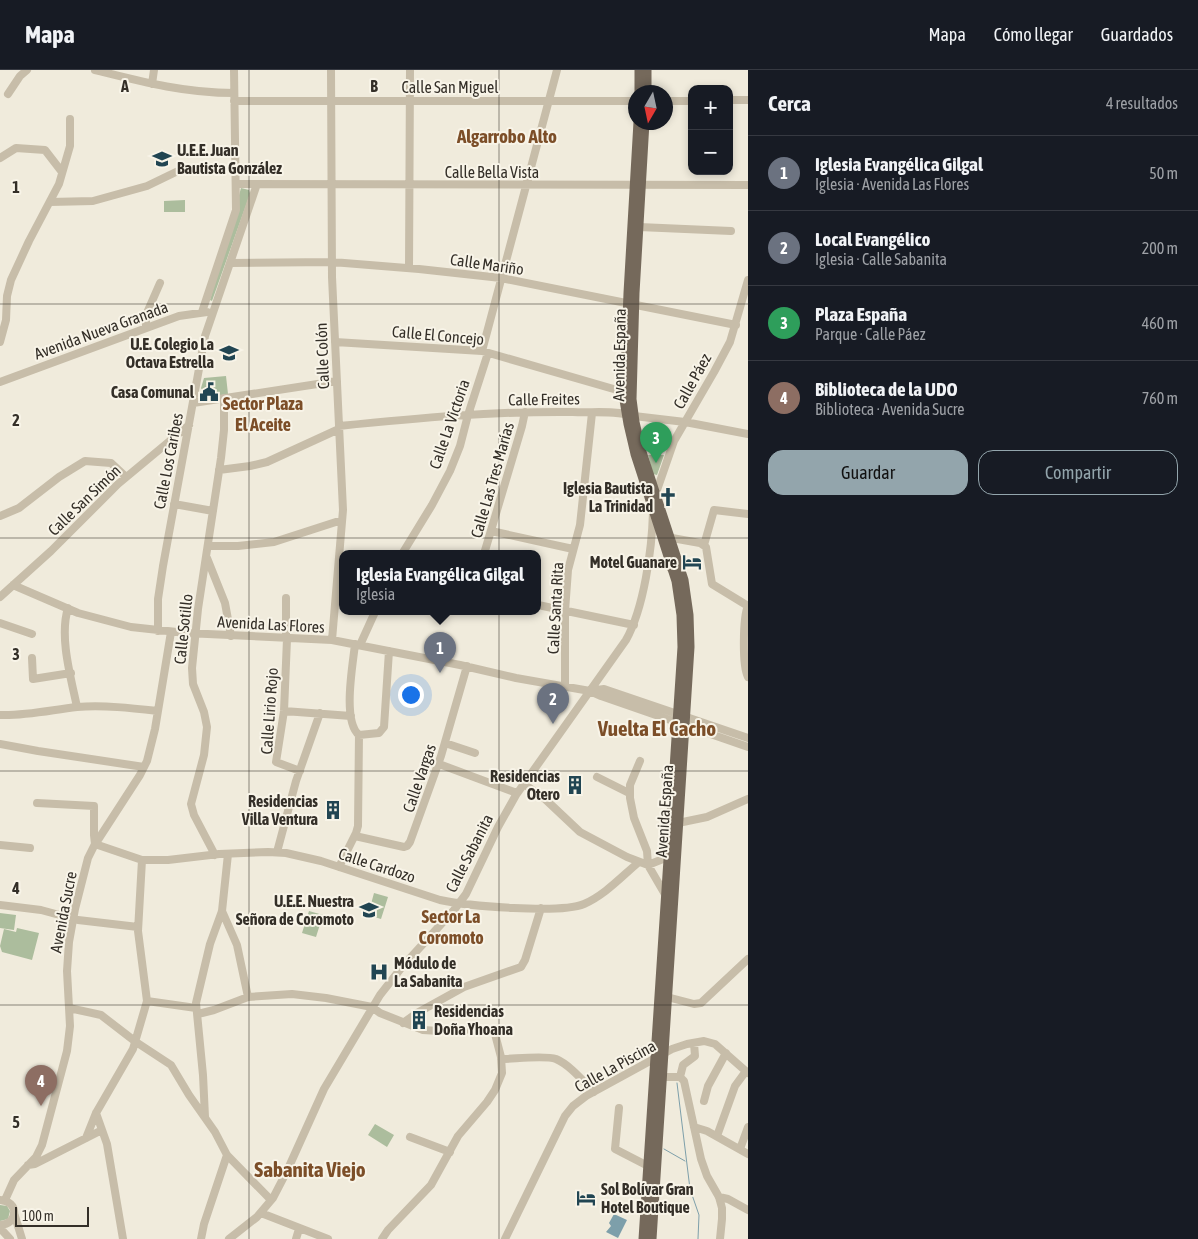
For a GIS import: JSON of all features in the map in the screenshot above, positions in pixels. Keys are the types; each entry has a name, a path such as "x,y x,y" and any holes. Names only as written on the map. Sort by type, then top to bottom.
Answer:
{"main road":[{"path":"639,70 639,85"},
{"path":"647,70 647,85"},
{"name":"Avenida España","path":"638,130 639,227 631,303 630,415 634,448 674,573 680,604 682,633 678,823 666,896 648,1166 652,1177 652,1239"},
{"name":"Avenida España","path":"643,1239 652,1177 664,1054 672,856 681,720 690,661 690,624 684,580 624,392 638,185 644,130"}],"street":[{"path":"8,94 20,76 27,70"},
{"name":"Calle San Miguel","path":"95,70 152,84 234,97 331,101 628,101"},
{"path":"152,84 154,70"},
{"path":"202,312 235,214 234,70"},
{"name":"Calle Colón","path":"331,70 332,262 342,520 340,550"},
{"path":"408,268 410,70"},
{"name":"Calle La Victoria","path":"404,550 432,505 460,446 485,352 501,278 557,70"},
{"path":"733,100 748,100"},
{"path":"673,101 688,101"},
{"path":"0,342 6,320 7,296 11,280 29,241 58,189 70,146 70,119"},
{"path":"0,158 16,148 45,150 62,172"},
{"path":"50,202 93,201 147,186 178,171"},
{"name":"Calle Bella Vista","path":"236,184 748,185"},
{"name":"Calle Los Caribes","path":"158,630 159,592 205,336 257,184"},
{"path":"639,227 730,231"},
{"name":"Calle Mariño","path":"230,263 332,262 501,278 736,325"},
{"name":"Calle Páez","path":"656,493 670,450 714,372 736,325 748,280"},
{"path":"146,328 148,309 160,282"},
{"name":"Avenida Nueva Granada","path":"0,382 179,316 214,311"},
{"name":"Calle El Concejo","path":"335,342 485,352 624,392"},
{"path":"193,402 337,382"},
{"name":"Calle Sotillo","path":"215,855 194,815 191,804 204,755 207,734 204,712 193,684 192,668 195,634 224,430 224,398"},
{"name":"Calle Las Tres Marías","path":"485,550 525,412"},
{"name":"Calle Freites","path":"219,470 267,462 339,428 426,417 468,414 592,412 685,422 748,434"},
{"name":"Calle Santa Rita","path":"565,686 565,611 568,570 580,525 592,412"},
{"name":"Calle San Simón","path":"0,597 51,551 126,477 189,425"},
{"path":"0,516 19,508 59,477 85,461 111,463 126,477"},
{"path":"174,504 213,512"},
{"name":"Calle Sabanita","path":"229,1239 261,1213 271,1200 287,1171 324,1089 372,1007 386,985 466,894 498,826 518,793 613,660 634,625 640,604 653,508"},
{"path":"704,545 714,510 748,514"},
{"path":"209,546 238,546 274,542 342,520"},
{"path":"491,531 574,549"},
{"path":"672,538 704,545 708,549 712,584 748,607 745,622 745,667 748,677"},
{"name":"Calle Colón","path":"332,640 339,556"},
{"path":"207,558 225,604 231,636"},
{"path":"646,567 654,562 660,562 666,564 674,573"},
{"name":"Avenida Las Flores","path":"14,585 68,608 110,622 195,634 332,640 467,666 507,677 590,691 604,689 748,746"},
{"name":"Calle Lirio Rojo","path":"286,598 284,711 276,762 300,771"},
{"path":"541,606 634,625"},
{"path":"68,608 64,627 76,707"},
{"path":"339,867 358,826 359,735 355,732 351,716 350,693 358,645 373,615"},
{"path":"0,623 32,634"},
{"name":"Avenida Sucre","path":"2,1200 14,1180 28,1165 42,1145 69,1040 67,962 72,918 88,858 144,767 149,753 171,632"},
{"path":"359,735 379,733 384,727 389,651"},
{"path":"32,658 33,679 71,673"},
{"name":"Calle Vargas","path":"355,836 400,846 408,845 417,826 446,743 467,666"},
{"path":"0,715 30,714 76,707 122,707 158,711"},
{"path":"284,711 351,716"},
{"path":"277,852 300,771 320,714"},
{"name":"Avenida Las Flores","path":"681,720 748,738"},
{"path":"446,743 475,753"},
{"path":"0,744 144,767"},
{"path":"640,761 630,785 634,818 647,851 648,865 666,896"},
{"path":"439,764 518,793"},
{"path":"597,777 630,793"},
{"path":"524,784 545,799 580,832 639,862 648,865 672,856"},
{"path":"678,823 708,817 748,799"},
{"path":"37,804 94,806 95,844"},
{"name":"Calle Cardozo","path":"95,844 142,860 175,860 215,855 277,852 312,859 440,900 541,908 570,908 585,904 598,896 639,862"},
{"path":"0,845 30,848"},
{"path":"204,1117 197,1011 208,950 222,911 228,854"},
{"path":"86,1138 96,1113 136,1042 148,1001 138,927 142,860"},
{"path":"0,905 41,910 72,918 138,927"},
{"path":"403,1023 464,987 521,967 526,960 541,908"},
{"path":"222,911 237,945 248,997"},
{"path":"667,997 694,1004 701,1003 748,959"},
{"path":"148,1001 197,1011 214,1010 248,997 279,994 301,995 372,1007 380,1013 415,1028 431,1030 470,1028 491,1031 497,1035 501,1059 501,1076 495,1090 488,1102 461,1132 431,1185 388,1230 382,1239"},
{"path":"69,1008 101,1016 174,1068 227,1155 271,1200"},
{"name":"Calle La Piscina","path":"505,1239 565,1116 578,1102 664,1054 678,1047 694,1043 710,1042 726,1053 747,1072"},
{"path":"680,1077 683,1066 695,1056 694,1043"},
{"path":"704,1101 708,1086 726,1053"},
{"path":"501,1059 556,1059 574,1072 594,1092"},
{"path":"717,1136 734,1086 747,1072"},
{"path":"662,1077 680,1077 684,1081 704,1169 718,1197 722,1212 720,1239"},
{"path":"619,1108 615,1149 648,1166"},
{"path":"96,1113 107,1144 122,1239"},
{"path":"694,1127 717,1136 748,1154"},
{"path":"740,1149 748,1127"},
{"path":"28,1165 35,1164 102,1130"},
{"path":"410,1137 450,1152"},
{"path":"201,1239 204,1224 227,1155"},
{"path":"718,1197 728,1199 748,1210"},
{"path":"2,1200 12,1204 22,1239"},
{"path":"10,1239 0,1227 11,1221 14,1213"},
{"path":"261,1213 328,1239"},
{"path":"296,1239 299,1229"}],"green space":[{"path":"241,188 249,190 250,194 212,301 210,300"},
{"path":"185,200 185,212 164,212 164,201"},
{"path":"226,376 228,394 209,397 204,395 201,388 204,378"},
{"path":"648,455 664,455 657,475 653,474"},
{"path":"374,893 388,897 381,919 368,915"},
{"path":"309,911 323,915 316,937 302,933"},
{"path":"0,913 16,915 14,930 0,928"},
{"path":"17,928 39,933 32,960 2,952 0,946 4,929 16,932"},
{"path":"375,1124 394,1135 387,1147 368,1135"},
{"path":"0,1205 7,1206 10,1211 8,1219 0,1221"}],"water":[{"path":"614,1214 627,1220 618,1238 606,1232 611,1226 609,1223"}],"waterway":[{"path":"677,1083 690,1189 699,1215 698,1239"},
{"path":"664,1149 685,1161"}],"place":[{"name":"U.E.E. Juan Bautista González","path":"162,159"},
{"name":"U.E. Colegio La Octava Estrella","path":"229,353"},
{"name":"Casa Comunal","path":"209,392"},
{"name":"Plaza España","path":"656,463"},
{"name":"Iglesia Bautista La Trinidad","path":"668,497"},
{"name":"Motel Guanare","path":"692,562"},
{"name":"Iglesia Evangélica Gilgal","path":"440,673"},
{"name":"Local Evangélico","path":"553,724"},
{"name":"Residencias Otero","path":"575,785"},
{"name":"Residencias Villa Ventura","path":"333,810"},
{"name":"U.E.E. Nuestra Señora de Coromoto","path":"369,910"},
{"name":"Módulo de La Sabanita","path":"379,972"},
{"name":"Residencias Doña Yhoana","path":"419,1020"},
{"name":"Biblioteca de la UDO","path":"41,1106"},
{"name":"Sol Bolívar Gran Hotel Boutique","path":"586,1198"}],"district":[{"name":"Algarrobo Alto","path":"507,136"},
{"name":"Sector Plaza El Aceite","path":"263,414"},
{"name":"Vuelta El Cacho","path":"657,729"},
{"name":"Sector La Coromoto","path":"451,928"},
{"name":"Sabanita Viejo","path":"310,1170"}]}
